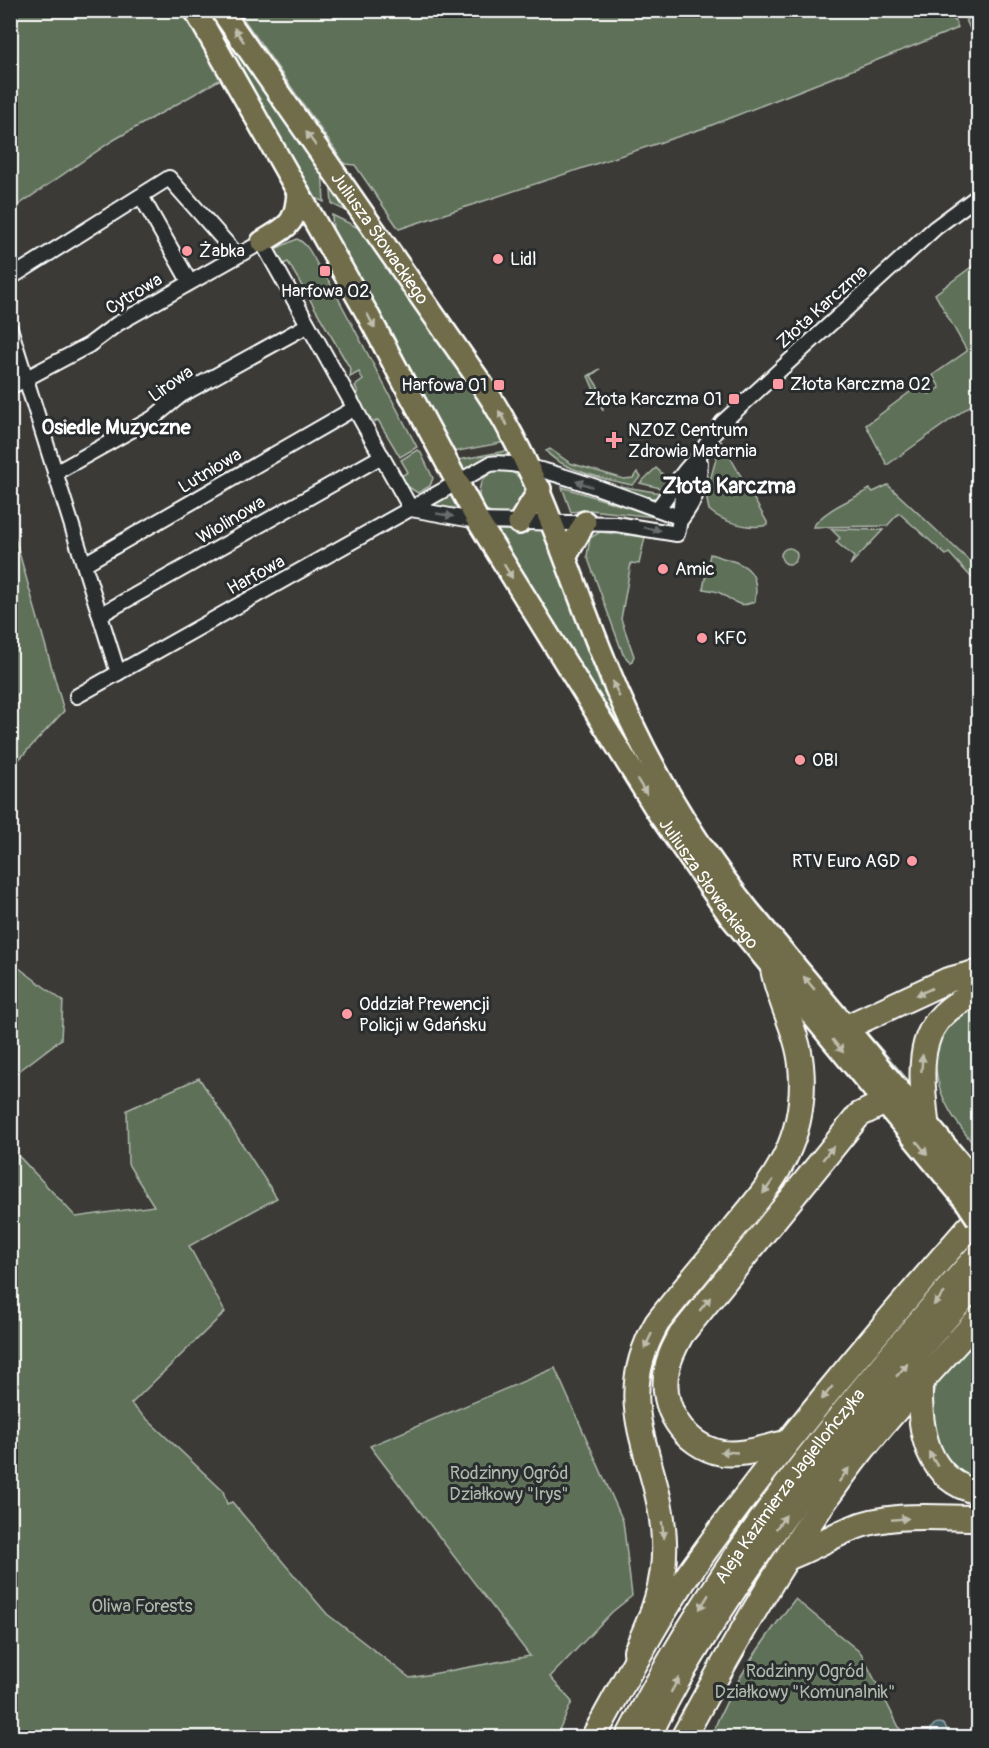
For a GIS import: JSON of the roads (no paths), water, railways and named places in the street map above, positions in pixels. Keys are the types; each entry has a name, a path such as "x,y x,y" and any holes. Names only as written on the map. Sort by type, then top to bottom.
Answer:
{"highway":[{"path":"637,1659 636,1651 661,1591 664,1557 659,1504 636,1412 637,1375 647,1341 657,1323 771,1185 795,1136 801,1102 801,1064 796,1041 778,993 773,969"},
{"path":"847,1027 948,980 978,972"},
{"path":"926,1121 921,1063 928,1035 946,1011 978,993"},
{"path":"786,1443 724,1453 697,1443 681,1429 671,1413 667,1400 666,1370 681,1335 859,1115 885,1102"},
{"path":"593,1737 691,1571 786,1443 891,1315 975,1205"},
{"name":"Aleja Kazimierza Jagiellończyka","path":"628,1737 680,1641 761,1516 836,1419 978,1255"},
{"name":"Aleja Kazimierza Jagiellończyka","path":"648,1737 694,1651 757,1555 850,1430 978,1282"},
{"path":"683,1737 720,1669 787,1558 844,1473 887,1420 978,1319"},
{"path":"920,1384 919,1415 923,1438 931,1459 953,1482 978,1492"},
{"path":"787,1558 814,1548 851,1528 882,1520 978,1518"}],"main road":[{"path":"195,10 369,317 478,521"},
{"name":"Juliusza Słowackiego","path":"222,10 488,393 531,469"},
{"path":"262,242 292,222 297,213 298,192"},
{"path":"519,524 540,489 531,469"},
{"name":"Juliusza Słowackiego","path":"540,489 605,663 639,742 661,785 719,874 926,1121 975,1205"},
{"name":"Juliusza Słowackiego","path":"478,521 659,814 706,883 773,969 975,1205"},
{"path":"566,556 585,522"}],"street":[{"path":"10,278 169,178 237,255"},
{"path":"141,196 189,282"},
{"name":"Złota Karczma","path":"519,524 553,521 585,522 650,528 677,534 682,518 695,501 699,484 700,456 708,439 734,412 935,228 978,196"},
{"path":"262,242 411,509 478,521 519,524"},
{"name":"Cytrowa","path":"26,379 89,345 117,324 262,242"},
{"name":"Lirowa","path":"55,473 153,418 181,395 308,325"},
{"path":"10,328 118,673"},
{"path":"10,387 26,379"},
{"name":"Lutniowa","path":"84,564 355,408"},
{"name":"Wiolinowa","path":"100,615 382,456"},
{"name":"Złota Karczma","path":"657,509 672,492 681,472 700,456"},
{"path":"456,482 490,464 500,462 531,469 682,518"},
{"name":"Harfowa","path":"77,696 456,482"}],"water":[{"path":"939,1723 945,1725 947,1731 945,1737 939,1739 933,1737 931,1731 933,1725"}],"place":[{"name":"Żabka","path":"187,251"},
{"name":"Lidl","path":"498,259"},
{"name":"Harfowa 02","path":"325,271"},
{"name":"Złota Karczma 02","path":"778,384"},
{"name":"Harfowa 01","path":"499,385"},
{"name":"Złota Karczma 01","path":"734,399"},
{"name":"NZOZ Centrum Zdrowia Matarnia","path":"614,440"},
{"name":"Amic","path":"663,569"},
{"name":"KFC","path":"702,638"},
{"name":"OBI","path":"800,760"},
{"name":"RTV Euro AGD","path":"912,861"},
{"name":"Oddział Prewencji Policji w Gdańsku","path":"347,1014"}],"district":[{"name":"Osiedle Muzyczne","path":"116,427"},
{"name":"Złota Karczma","path":"729,486"}],"park label":[{"name":"Rodzinny Ogród Działkowy \"Irys\"","path":"509,1483"},
{"name":"Oliwa Forests","path":"142,1606"},
{"name":"Rodzinny Ogród Działkowy \"Komunalnik\"","path":"805,1681"}]}
